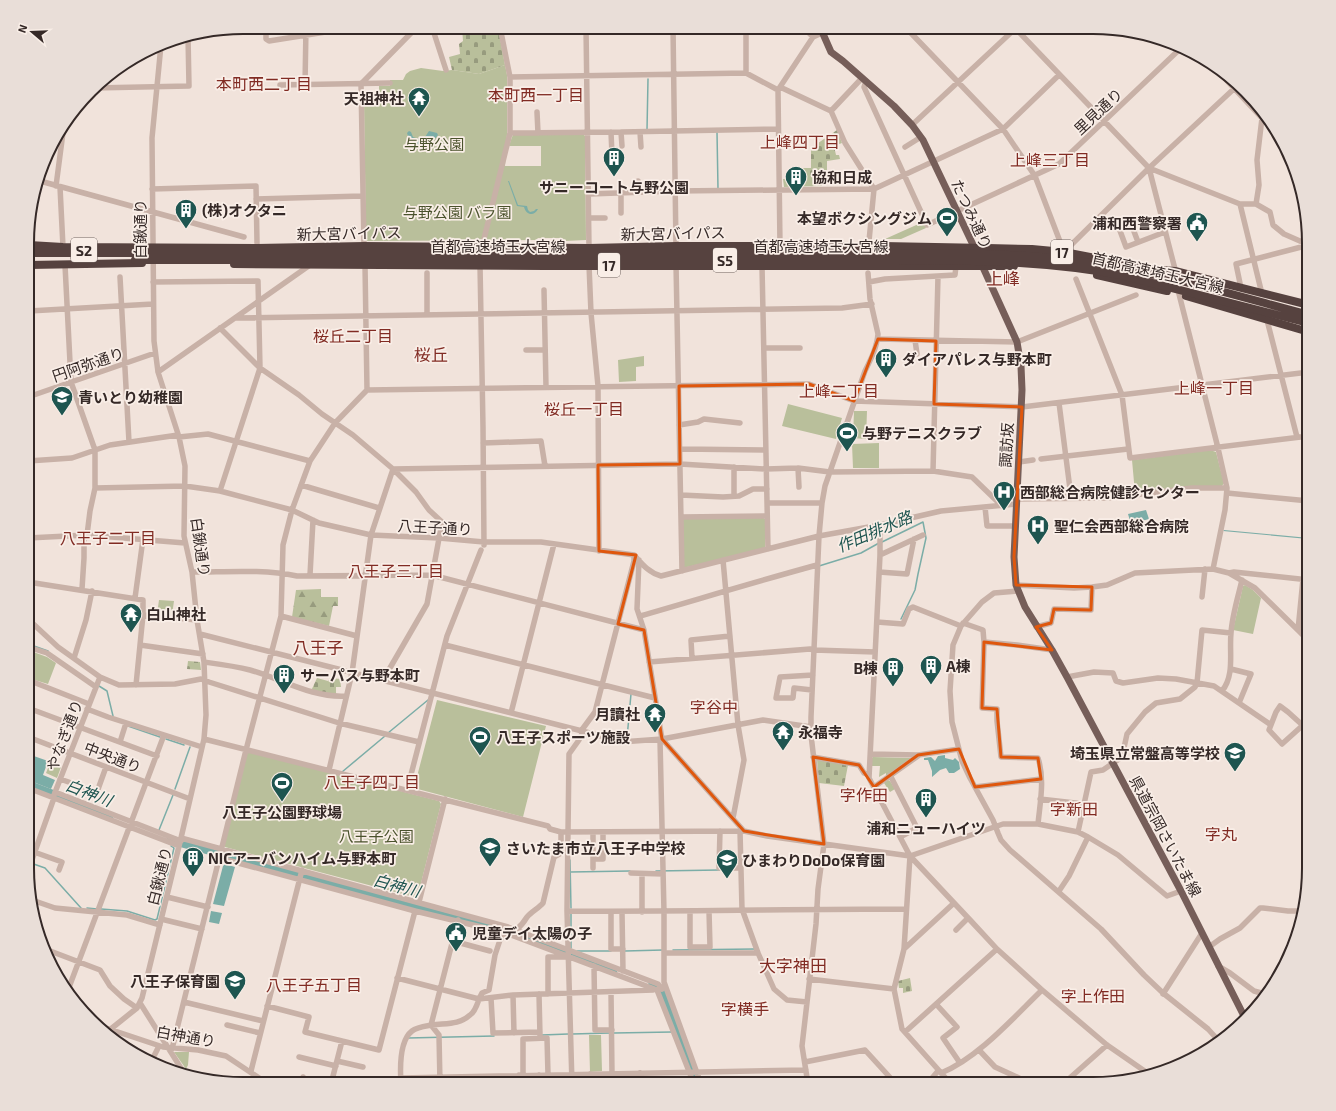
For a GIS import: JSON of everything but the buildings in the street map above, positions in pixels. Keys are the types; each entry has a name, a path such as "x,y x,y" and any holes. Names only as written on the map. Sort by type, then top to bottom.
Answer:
{"highway":[{"name":"新大宮バイパス","path":"34,248 257,248 364,246 589,248 780,246 1032,249 1064,252 1177,275"},
{"name":"S5","path":"34,248 137,257"},
{"name":"首都高速埼玉大宮線","path":"137,257 894,253 1013,254 1044,256 1122,268 1168,278 1302,313"},
{"path":"34,258 137,257"},
{"name":"S2","path":"34,265 137,257"},
{"name":"首都高速埼玉大宮線","path":"137,257 1005,261 1068,266 1114,273 1302,320"},
{"name":"新大宮バイパス","path":"34,265 153,263 1046,267 1094,274 1182,295 1302,321"},
{"name":"17","path":"1177,275 1241,288 1302,303"},
{"name":"17","path":"1177,275 1302,313"},
{"name":"17","path":"1182,295 1302,330"},
{"path":"1221,301 1256,314 1302,326"}],"main road":[{"name":"たつみ通り","path":"823,34 826,40 835,48 843,61 894,106 921,137 983,266 1017,342 1022,378 1022,407"},
{"name":"諏訪坂","path":"1014,557 1022,407"},
{"name":"県道宗岡さいたま線","path":"1014,557 1017,588 1028,614 1052,650 1067,677 1181,891 1243,1014"}],"street":[{"path":"266,34 267,40 312,34"},
{"path":"364,246 361,84 410,34"},
{"path":"434,34 446,70"},
{"path":"482,247 510,133 510,77 501,34"},
{"path":"586,34 589,248"},
{"path":"673,34 682,571"},
{"path":"746,34 746,73"},
{"path":"811,34 814,37"},
{"path":"780,246 778,129 779,88 817,34"},
{"path":"912,34 1003,129 1035,176 1064,252 1149,168 1234,89"},
{"path":"912,125 959,83 1009,34"},
{"path":"1021,34 1149,168 1240,204 1256,204 1270,212 1273,225 1284,234 1302,242"},
{"path":"305,84 306,35"},
{"path":"103,88 189,86 188,41"},
{"name":"白鍬通り","path":"138,1006 180,842 204,739 206,715 206,681 204,662 197,620 192,572 185,543 185,466 178,436 158,372 155,353 152,248 152,138 160,51"},
{"name":"里見通り","path":"904,174 927,225 1059,164 1178,52"},
{"path":"510,77 746,73 831,111 846,143 874,189 869,241"},
{"path":"589,194 675,191 874,189 1003,129 1059,75"},
{"path":"831,111 864,80"},
{"path":"864,80 864,87 904,174"},
{"path":"280,85 390,83"},
{"path":"537,112 538,133"},
{"path":"1256,204 1259,185 1258,160 1263,121"},
{"path":"510,133 778,129"},
{"path":"611,132 612,155"},
{"path":"621,132 622,146"},
{"path":"640,132 640,146"},
{"path":"63,137 58,186 63,247"},
{"path":"905,147 921,137"},
{"path":"1149,168 1177,275"},
{"path":"638,181 638,193"},
{"path":"43,182 244,237"},
{"path":"152,189 256,186 257,243"},
{"path":"621,193 621,213"},
{"path":"256,199 362,196"},
{"path":"1240,204 1262,294"},
{"path":"589,218 605,218"},
{"path":"1138,242 1165,232"},
{"path":"1241,288 1236,264 1302,247"},
{"path":"158,372 311,264"},
{"path":"365,264 367,390"},
{"path":"65,265 71,382 95,450 95,488 86,535 82,589"},
{"path":"407,790 444,645 483,546 484,467 480,265"},
{"path":"589,265 591,313 598,386 599,551"},
{"path":"762,266 768,549"},
{"path":"869,282 885,279 955,275 956,266"},
{"path":"427,273 427,315"},
{"path":"807,1077 802,1046 824,844 811,727 819,536 822,503 830,472 854,401 878,339 868,273"},
{"path":"933,471 938,276"},
{"path":"120,277 129,442"},
{"path":"1076,280 1122,395 1130,458 1302,437"},
{"path":"153,282 258,281 260,368 220,491"},
{"path":"544,290 546,387"},
{"path":"878,339 1017,342 1136,295"},
{"path":"1182,295 1227,490 1213,569"},
{"path":"34,311 153,304"},
{"path":"234,318 842,308 872,304"},
{"path":"1267,320 1297,437"},
{"path":"220,328 260,368 299,394 322,414 353,435 416,492 428,510 442,522 427,604 383,680"},
{"path":"915,340 916,354"},
{"path":"764,348 800,348"},
{"path":"526,350 545,350"},
{"name":"円阿弥通り","path":"34,395 155,353"},
{"path":"171,1048 184,1002 246,750 281,616 283,545 292,510 310,461 335,423 367,390 809,384 854,401 1022,407 1302,373"},
{"path":"1059,403 1070,489 1060,498"},
{"path":"679,425 698,422 704,419 740,423"},
{"path":"34,461 72,458 110,445 129,442 208,434 310,461"},
{"path":"483,443 541,441 545,466"},
{"path":"680,449 766,450"},
{"path":"1041,460 1128,449"},
{"path":"1019,462 1033,460"},
{"path":"393,470 680,464 766,469 798,468 830,472 933,471 972,477 1002,506"},
{"path":"734,467 734,496"},
{"path":"798,468 798,487"},
{"path":"329,770 352,673 371,535 393,470"},
{"path":"301,485 380,508"},
{"name":"八王子通り","path":"95,488 185,486 220,491 292,510 319,523 371,535 439,538 483,546 530,542 634,555"},
{"path":"634,555 647,569 654,574 661,576 819,536 880,525 941,511 1002,506 1016,502 1060,498 1108,498 1192,488 1227,490 1302,500"},
{"path":"681,495 739,496 753,489 767,489"},
{"path":"767,503 822,503"},
{"path":"984,507 987,526 1015,526"},
{"path":"681,517 767,516"},
{"path":"310,576 313,520"},
{"path":"880,525 880,555 869,775 874,787 910,856 997,949 1042,990 1107,1045 1144,1071"},
{"path":"34,538 86,535 185,543"},
{"path":"880,555 923,535"},
{"path":"134,598 143,539"},
{"path":"879,572 907,574 914,539"},
{"path":"510,713 554,544"},
{"path":"572,1074 567,911 569,754 595,712 634,561 634,555"},
{"path":"639,560 637,609 644,630 661,739 664,912 664,982 661,989 691,1077"},
{"path":"724,560 738,725 744,760 732,818"},
{"path":"640,616 817,565"},
{"path":"1202,597 1205,569"},
{"path":"1216,1037 1208,1028 1164,994 1100,929 1010,850 1001,840 993,820 962,761 958,749 952,722 950,691 953,645 962,625 982,602 994,593 1017,588 1092,587 1107,585 1135,573 1205,569 1213,569 1229,573 1242,580 1254,588 1302,634"},
{"path":"192,572 282,573 296,576 432,575 644,630"},
{"path":"1229,573 1234,572 1302,580"},
{"path":"1222,691 1226,687 1231,669 1231,633 1242,580"},
{"path":"34,583 82,589 143,600 143,615 136,685"},
{"path":"1036,627 1051,623 1054,608 1091,610 1092,587"},
{"path":"74,658 86,620 92,591"},
{"path":"1298,630 1302,605"},
{"path":"877,622 903,624 909,609 913,607 962,625 983,630 982,708 997,709 1001,757 1038,758 1041,768 1038,824"},
{"path":"143,615 197,620"},
{"path":"281,616 357,636"},
{"path":"34,625 58,648 100,677 119,685 175,684 201,679 339,724 419,742"},
{"path":"1078,832 1091,772 1103,770 1122,757 1127,734 1145,712 1156,703 1180,699 1195,687 1197,683 1202,630 1231,633"},
{"path":"1298,630 1302,631"},
{"path":"200,634 621,742 661,739 763,720 811,727"},
{"path":"692,658 691,640 730,636"},
{"path":"984,642 1052,650"},
{"path":"140,645 203,654"},
{"path":"444,645 655,698"},
{"path":"34,649 47,653 96,686"},
{"path":"649,662 810,649 875,652"},
{"path":"204,662 225,665 266,676 310,692 346,696"},
{"path":"1231,669 1251,674 1239,703"},
{"path":"1067,677 1094,672 1113,673 1116,681 1122,682 1158,678 1176,679 1214,686 1271,725"},
{"path":"812,690 794,688 793,698 776,698 780,677 813,675"},
{"name":"やなぎ通り","path":"34,852 60,779 100,677"},
{"path":"34,683 126,723 202,747"},
{"path":"1280,706 1302,726 1282,744 1269,730 1271,725 1280,706"},
{"path":"34,710 156,756"},
{"path":"120,742 126,723"},
{"path":"70,985 164,735"},
{"name":"中央通り","path":"34,739 190,799"},
{"path":"204,739 548,826 550,829 561,832 742,831 767,836 910,856 1003,824 1038,824 1078,832 1088,837 1118,855 1167,896 1181,891"},
{"path":"661,739 742,831 742,909 758,953 774,989 788,1000 807,1002"},
{"path":"871,754 918,756 958,749"},
{"path":"874,787 918,756"},
{"path":"814,757 859,765 864,773 869,775"},
{"path":"60,779 97,792 106,767"},
{"path":"890,775 917,828 900,837"},
{"path":"975,787 1041,779"},
{"path":"34,790 180,842 221,854 380,896 419,902 460,914 658,984 698,1077"},
{"path":"1040,799 1084,804"},
{"path":"419,902 445,800"},
{"path":"720,831 719,868 741,868"},
{"path":"516,930 525,922 528,916 543,903 554,857 561,853 561,832"},
{"path":"593,832 593,868"},
{"path":"593,859 603,859 603,832"},
{"path":"1059,892 1069,876 1088,837"},
{"path":"34,852 62,862 59,870"},
{"path":"221,854 380,896 415,911 458,921 507,930 516,930 594,966 661,989"},
{"path":"910,856 904,949 894,989 902,1029 945,1077"},
{"path":"631,873 663,874"},
{"path":"642,874 642,912"},
{"path":"251,1071 301,875"},
{"path":"167,897 208,907"},
{"path":"37,902 55,908 127,915 202,929"},
{"path":"904,949 954,903"},
{"path":"1209,947 1240,928 1260,908 1298,911"},
{"path":"567,911 664,912 742,909 906,909"},
{"path":"690,911 690,947 710,947 709,910"},
{"path":"267,1006 309,1017 305,1032 379,1050 415,911"},
{"path":"611,912 611,949 622,949"},
{"path":"622,912 623,971"},
{"path":"956,930 968,918"},
{"path":"431,1025 458,921"},
{"path":"401,1077 402,1049 408,1034 413,1030 431,1025 454,1024 470,1016 475,1010 482,993 489,990 495,955 500,940 507,930"},
{"path":"1164,994 1202,933"},
{"path":"453,941 490,951"},
{"path":"905,1032 997,949"},
{"path":"52,951 100,970 110,986 124,999 138,1006 171,1048 181,1068"},
{"path":"664,952 758,953"},
{"path":"548,994 548,957 568,953"},
{"path":"594,966 595,1030 612,1030"},
{"path":"1218,966 1254,991 1261,993"},
{"path":"397,978 479,999 513,995 594,993 661,989"},
{"path":"809,979 894,989"},
{"path":"935,1077 940,1072 951,1069 979,1050 1042,990"},
{"path":"608,1077 612,1030 611,992"},
{"path":"539,994 540,1035"},
{"path":"513,995 514,1033"},
{"path":"491,998 493,1033 540,1035 548,1038 548,1075"},
{"path":"184,1002 263,1021"},
{"path":"936,1004 957,1027 943,1038 960,1063"},
{"path":"111,1030 138,1006"},
{"path":"228,1025 260,1033"},
{"path":"431,1025 439,1035 440,1077 806,1070"},
{"name":"白神通り","path":"114,1033 159,1046 198,1050 226,1056 259,1077"},
{"path":"521,1075 523,1039 540,1035"},
{"path":"333,1077 342,1042"},
{"path":"1071,1077 1107,1045"},
{"path":"154,1057 159,1046"},
{"path":"805,1062 865,1050 890,1077"},
{"path":"979,1050 996,1067 1016,1077"},
{"path":"300,1057 363,1067"},
{"path":"640,1073 640,1077"}],"highlighted area":[{"path":"878,339 936,341 934,404 1022,407 1014,557 1016,585 1092,587 1091,610 1054,609 1051,623 1036,627 1052,650 984,642 982,708 997,709 1001,757 1038,758 1041,779 975,787 959,749 918,755 874,787 859,765 813,757 824,844 744,831 662,739 644,630 618,624 636,555 599,551 598,465 680,464 679,386 809,384 854,401"}],"green space":[{"path":"462,34 499,34 505,65 479,74 452,70 449,57 460,54 459,44 463,41"},
{"name":"与野公園","path":"505,65 507,75 507,134 505,166 541,166 541,146 509,146 513,135 583,134 585,136 586,240 565,241 561,238 538,238 536,240 366,241 364,101 379,101 379,86 390,86 390,80 403,80 406,74 410,71 421,68 443,71 452,70 479,74"},
{"path":"837,130 842,143 834,146 836,155 839,155 840,159 827,161 827,183 822,184 822,186 784,187 783,179 795,179 795,168 811,168 811,148"},
{"path":"923,222 926,228 901,239 885,239"},
{"path":"644,356 644,366 636,367 636,381 619,382 618,360"},
{"path":"788,404 842,418 836,439 782,426"},
{"path":"854,411 867,411 866,439 853,438"},
{"path":"879,443 879,468 853,468 852,444"},
{"path":"1210,450 1216,452 1224,483 1222,486 1135,493 1132,460"},
{"path":"762,517 765,519 765,549 683,568 683,519"},
{"path":"1245,585 1261,598 1253,634 1233,630 1243,586"},
{"path":"321,589 321,597 338,597 338,606 333,606 329,626 292,617 296,590"},
{"path":"159,600 174,601 172,615 157,614"},
{"path":"34,652 47,657 56,663 48,684 34,680"},
{"path":"188,661 200,662 201,670 187,669"},
{"path":"317,678 328,681 330,678 340,679 341,687 336,687 336,695 311,691"},
{"name":"八王子スポーツ施設","path":"437,700 546,726 523,817 414,788"},
{"name":"八王子公園","path":"249,752 439,801 441,804 418,895 414,897 225,847 224,844 247,753"},
{"path":"873,757 910,758 910,760 886,776 886,773 879,777 880,766 871,766"},
{"path":"817,759 848,765 844,786 819,783"},
{"path":"50,763 61,767 57,778 46,773"},
{"path":"888,780 895,789 890,792 884,783"},
{"path":"910,978 912,991 903,993 903,988 899,988 898,981"},
{"path":"589,1035 601,1035 602,1071 590,1072"},
{"path":"174,1052 189,1052 188,1065 186,1069"}],"water":[{"path":"409,131 413,137 419,139 425,137 429,131 437,133 438,135 430,145 425,145 408,152 409,139 407,133"},
{"path":"508,181 518,205 527,206 530,212 538,209 536,212 530,214 526,212 524,207 517,206"},
{"path":"1146,510 1149,519 1131,524 1128,514"},
{"path":"1224,530 1302,538 1223,531"},
{"path":"945,755 945,758 953,760 955,758 959,762 960,769 954,773 949,773 946,768 940,770 932,777 932,771 928,760 924,760 924,758 931,757 935,761 938,756"},
{"path":"34,756 48,761 43,775 55,780 51,789 34,782"},
{"path":"225,864 235,867 224,906 213,904 223,866"},
{"path":"211,911 222,913 219,924 209,922"}],"waterway":[{"path":"647,130 648,79"},
{"path":"717,132 718,189"},
{"name":"作田排水路","path":"882,542 923,522 926,538 915,590 901,619"},
{"name":"作田排水路","path":"819,566 861,553 879,543"},
{"path":"34,646 48,651"},
{"path":"99,686 107,691 113,716"},
{"path":"611,736 622,739 627,738 631,694"},
{"path":"388,733 428,700"},
{"path":"128,726 160,737"},
{"path":"342,772 385,736"},
{"path":"166,739 184,745"},
{"path":"175,789 190,747"},
{"name":"白神川","path":"34,787 109,816"},
{"path":"159,830 173,795"},
{"name":"白神川","path":"171,840 507,930 613,970"},
{"path":"101,909 127,911 155,920 157,919 174,848 171,846"},
{"path":"570,860 571,908"},
{"path":"34,864 45,868 81,908"},
{"path":"656,871 720,870"},
{"path":"570,872 630,871"},
{"path":"87,908 97,909"},
{"path":"571,912 571,948"},
{"path":"673,950 755,949"},
{"path":"625,951 663,950"},
{"path":"577,951 611,951"},
{"name":"白神川","path":"652,986 660,989 664,995 694,1077"},
{"path":"614,1033 672,1032"},
{"path":"572,1034 610,1033"},
{"path":"542,1035 568,1034"},
{"path":"408,1038 494,1036"}],"place":[{"name":"天祖神社","path":"419,118"},
{"name":"サニーコート与野公園","path":"614,178"},
{"name":"協和日成","path":"796,196"},
{"name":"(株)オクタニ","path":"186,230"},
{"name":"本望ボクシングジム","path":"947,238"},
{"name":"浦和西警察署","path":"1197,242"},
{"name":"ダイアパレス与野本町","path":"886,378"},
{"name":"青いとり幼稚園","path":"62,416"},
{"name":"与野テニスクラブ","path":"847,452"},
{"name":"西部総合病院健診センター","path":"1004,512"},
{"name":"聖仁会西部総合病院","path":"1038,546"},
{"name":"白山神社","path":"131,634"},
{"name":"A棟","path":"931,686"},
{"name":"B棟","path":"893,688"},
{"name":"サーパス与野本町","path":"284,694"},
{"name":"月讀社","path":"655,734"},
{"name":"永福寺","path":"783,752"},
{"name":"八王子スポーツ施設","path":"480,756"},
{"name":"埼玉県立常盤高等学校","path":"1235,772"},
{"name":"八王子公園野球場","path":"282,802"},
{"name":"浦和ニューハイツ","path":"926,818"},
{"name":"さいたま市立八王子中学校","path":"490,868"},
{"name":"NICアーバンハイム与野本町","path":"193,878"},
{"name":"ひまわりDoDo保育園","path":"727,880"},
{"name":"児童デイ太陽の子","path":"456,952"},
{"name":"八王子保育園","path":"235,1000"}],"district":[{"name":"本町西二丁目","path":"264,83"},
{"name":"本町西一丁目","path":"536,94"},
{"name":"上峰四丁目","path":"800,141"},
{"name":"上峰三丁目","path":"1050,159"},
{"name":"上峰","path":"1003,278"},
{"name":"桜丘二丁目","path":"353,335"},
{"name":"桜丘","path":"431,354"},
{"name":"上峰一丁目","path":"1214,387"},
{"name":"上峰二丁目","path":"839,390"},
{"name":"桜丘一丁目","path":"584,408"},
{"name":"八王子二丁目","path":"108,537"},
{"name":"八王子三丁目","path":"396,570"},
{"name":"八王子","path":"318,647"},
{"name":"字谷中","path":"714,706"},
{"name":"八王子四丁目","path":"372,781"},
{"name":"字作田","path":"864,794"},
{"name":"字新田","path":"1074,808"},
{"name":"字丸","path":"1221,833"},
{"name":"大字神田","path":"793,965"},
{"name":"八王子五丁目","path":"314,984"},
{"name":"字上作田","path":"1093,995"},
{"name":"字横手","path":"745,1008"}],"park label":[{"name":"与野公園 バラ園","path":"457,212"}]}
